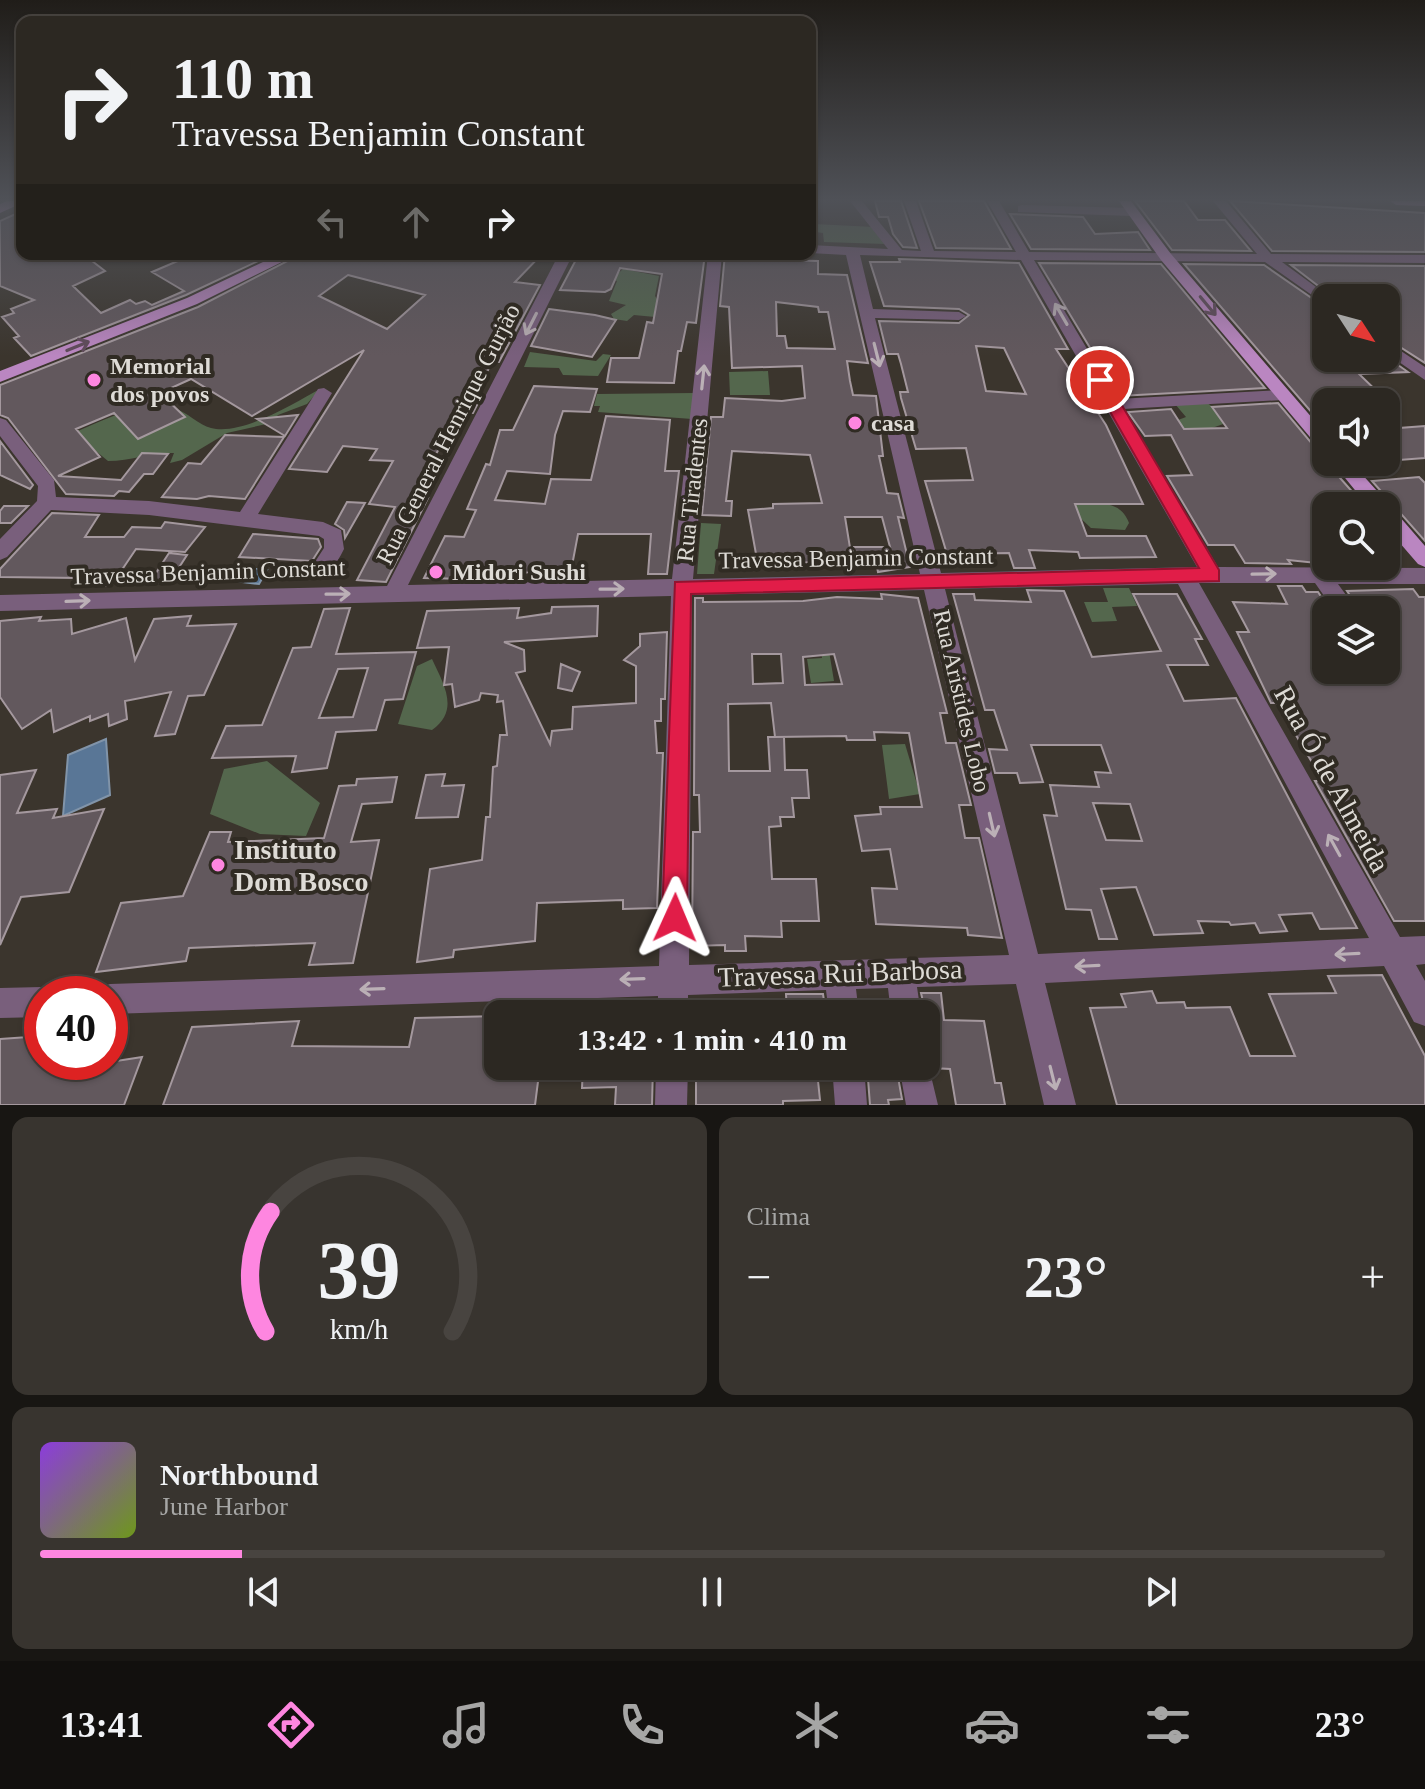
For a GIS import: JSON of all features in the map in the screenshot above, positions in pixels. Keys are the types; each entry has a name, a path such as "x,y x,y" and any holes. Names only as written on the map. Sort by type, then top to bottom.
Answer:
{"main road":[{"path":"1163,253 1312,429"},
{"path":"2,372 192,301 278,260"},
{"path":"1353,476 1367,492"},
{"path":"1400,530 1425,559"}],"street":[{"name":"Rua Aristides Lobo","path":"852,253 1060,1105"},
{"path":"865,253 1029,257 1425,259"},
{"path":"1026,253 1212,575"},
{"path":"1263,253 1312,291"},
{"name":"Rua General Henrique Gurjão","path":"394,593 563,260"},
{"name":"Rua Tiradentes","path":"673,1000 682,587 714,260"},
{"path":"867,313 959,316"},
{"path":"1400,356 1425,375"},
{"path":"245,520 324,393"},
{"path":"1114,404 1282,395"},
{"path":"0,424 42,474 47,485 46,503 0,552"},
{"path":"46,503 149,508 323,529 334,535 334,549 321,568"},
{"name":"Travessa Benjamin Constant","path":"0,603 1312,574"},
{"name":"Travessa Benjamin Constant","path":"1400,576 1425,576"},
{"name":"Rua Ó de Almeida","path":"1185,577 1425,1011"},
{"name":"Travessa Rui Barbosa","path":"128,998 673,978 1026,969 1425,950"},
{"path":"900,971 904,1000"},
{"path":"839,973 842,1000"},
{"path":"0,1003 24,1002"},
{"path":"671,1105 672,1080"},
{"path":"849,1080 851,1105"},
{"path":"918,1080 922,1105"}],"green space":[{"path":"623,269 659,276 655,296 663,308 655,317 634,315 627,321 614,319 611,314 626,305 609,301 617,281 612,279"},
{"path":"530,352 596,361 603,354 611,355 598,376 563,375 559,368 524,367"},
{"path":"768,371 770,395 730,395 729,372"},
{"path":"320,389 307,404 278,415 271,423 227,433 182,460 170,463 174,453 108,461 74,433 123,413 150,406 174,408 211,428 237,427 267,417"},
{"path":"694,393 692,419 598,412 600,406 594,406 597,394"},
{"path":"1206,402 1222,414 1226,423 1212,428 1184,429 1178,420 1186,417 1175,404"},
{"path":"1076,504 1114,506 1129,523 1125,530 1091,528 1076,514"},
{"path":"701,523 721,524 714,574 697,574"},
{"path":"1103,588 1129,588 1137,606 1112,607 1117,621 1092,622 1084,602 1108,602"},
{"path":"829,651 834,681 811,683 807,659 822,658 821,652"},
{"path":"432,659 447,697 446,714 432,730 398,724 417,666"},
{"path":"905,744 920,794 889,799 882,745"},
{"path":"267,761 320,803 306,836 260,834 210,814 224,769"}],"water":[{"path":"227,566 267,570 259,584 218,579"},
{"path":"106,739 110,795 63,816 68,755"}],"building":[{"path":"0,253 16,253 16,260 91,260 105,271 73,286 101,313 130,300 136,304 145,301 152,305 184,291 152,272 180,260 260,260 186,295 31,356 14,338 19,336 2,317 14,313 11,309 34,300 0,286"},
{"path":"899,259 1019,263 1068,349 1056,349 1106,425 1143,504 1075,504 1087,536 1146,536 1156,557 1080,558 1078,552 1029,550 1035,568 1014,568 1009,553 947,554 925,481 973,480 966,448 916,449 901,398 900,392 908,392 901,364 898,354 887,354 879,321 959,323 969,315 959,309 884,306 870,262 900,262","holes":["976,346 1004,348 1026,394 986,391"]},
{"path":"289,260 536,260 515,282 540,285 499,362 492,361 475,399 480,399 473,413 460,412 412,496 428,498 386,582 357,580 395,507 369,504 393,461 370,460 377,449 343,446 327,472 289,469 364,350 252,416 191,379 160,393 185,417 138,439 114,413 76,429 100,457 58,476 121,480 142,453 168,454 153,474 144,474 129,492 119,491 114,496 66,494 8,418 0,415 0,385 198,307","holes":["348,275 425,295 387,329 319,296"]},
{"path":"576,260 704,260 696,323 687,322 681,351 678,351 674,383 607,382 611,358 639,358 647,322 653,323 662,274 620,268 611,289 605,292 560,290"},
{"path":"724,260 818,261 818,274 847,275 868,363 847,361 853,395 876,396 883,456 879,456 887,493 898,494 904,518 898,517 910,567 878,572 877,567 855,567 854,547 890,547 882,517 845,517 852,560 758,565 748,510 773,508 773,504 822,503 810,455 732,451 726,501 732,501 731,516 702,515 711,417 723,417 725,398 782,401 805,398 802,366 732,368 729,307 720,306","holes":["776,302 818,307 819,312 828,312 835,349 787,348 785,336 777,336"]},
{"path":"1039,263 1161,264 1265,388 1119,396"},
{"path":"1184,264 1264,265 1312,298 1312,372 1400,372 1400,366 1408,372 1359,374 1374,388 1312,388 1312,413"},
{"path":"1291,265 1425,266 1425,363 1400,347 1400,284 1316,284"},
{"path":"549,309 616,320 592,357 531,346"},
{"path":"534,386 597,389 590,412 563,411 555,435 550,474 507,471 495,500 545,504 551,479 591,480 606,416 670,420 665,471 679,471 667,574 648,574 651,534 578,534 571,571 514,573 512,580 424,578 445,536 464,537 476,510 467,509 486,464 490,465 500,430 513,430"},
{"path":"1278,403 1312,444 1312,476 1338,476 1353,492 1312,492 1312,563 1288,560 1291,564 1245,563 1234,545 1208,545 1167,476 1192,475 1171,435 1145,436 1128,412 1171,409 1184,429 1227,428 1212,407"},
{"path":"298,415 285,436 257,419"},
{"path":"1425,426 1425,458 1400,460 1400,428"},
{"path":"225,435 284,437 245,499 162,497 188,463 201,464"},
{"path":"0,441 33,485 30,489 0,475"},
{"path":"1419,477 1425,483 1425,541 1400,513 1400,492 1382,492 1372,481"},
{"path":"347,502 365,503 345,538 344,530 335,524"},
{"path":"4,506 28,506 11,523 0,523 0,511"},
{"path":"52,513 99,515 85,537 124,537 132,527 161,528 165,522 205,527 185,552 136,549 111,586 73,586 78,578 0,577 0,569"},
{"path":"253,534 318,539 321,547 312,561 239,557"},
{"path":"169,553 187,555 169,583 150,582"},
{"path":"1278,586 1302,586 1306,592 1318,592 1321,596 1312,596 1312,684 1400,684 1400,596 1350,596 1347,591 1413,589 1419,597 1425,597 1425,921 1394,921 1315,781 1323,781 1277,703 1271,703 1237,632 1249,632 1233,602 1287,604"},
{"path":"1027,590 1064,591 1092,657 1161,651 1133,594 1177,594 1202,639 1195,639 1208,665 1167,665 1184,701 1236,698 1357,928 1320,929 1312,913 1279,915 1287,931 1260,933 1255,923 1231,925 1229,922 1198,921 1203,933 1154,935 1136,887 1101,889 1117,939 1099,939 1091,910 1066,909 1044,815 1057,816 1050,785 1099,787 1095,772 1111,773 1101,745 1031,745 1043,782 1020,783 1017,773 995,773 989,749 1007,750 994,710 985,710 953,594 974,594 975,600 1031,602","holes":["1093,803 1130,804 1142,841 1106,840"]},
{"path":"881,594 918,598 947,713 940,713 946,743 956,743 971,805 959,805 965,838 979,838 1002,938 968,935 967,928 876,924 872,888 897,889 890,849 862,851 855,816 881,814 880,807 922,807 909,733 874,732 875,740 847,740 846,736 775,737 784,737 785,770 807,770 809,798 792,798 794,817 780,817 781,826 769,827 772,879 816,879 819,921 781,921 782,937 745,936 746,951 725,951 725,945 692,946 693,832 700,832 699,795 694,795 695,598 703,598 703,602 803,601 837,597 882,599","holes":["752,654 781,654 783,683 753,684","834,654 842,684 805,685 803,657","771,703 775,737 768,737 770,771 729,771 728,704"]},
{"path":"598,606 597,636 504,642 524,650 525,671 516,673 550,744 552,731 572,729 573,707 636,703 636,666 624,660 640,646 640,634 667,632 665,699 661,699 661,721 655,721 657,753 663,753 657,908 623,909 623,900 537,903 535,941 454,950 453,957 417,962 430,869 482,860 486,817 490,817 493,767 497,766 500,735 507,735 503,701 497,702 498,695 481,693 479,700 455,707 452,684 444,685 449,647 417,648 427,611 519,608 517,618 551,613 552,607"},
{"path":"350,608 336,654 416,652 403,699 385,700 376,730 336,732 327,768 292,772 296,756 212,758 226,726 262,725 293,648 311,647 324,609","holes":["368,668 353,717 319,718 338,669"]},
{"path":"191,616 187,626 236,624 204,695 188,696 175,734 155,736 171,692 125,701 127,719 109,726 108,714 90,721 90,716 54,732 51,710 22,729 0,697 0,621 41,617 39,621 71,619 72,634 126,618 135,660 154,619"},
{"path":"561,664 580,672 572,691 558,688"},
{"path":"36,770 17,813 57,809 53,818 104,809 69,892 21,897 0,945 0,775"},
{"path":"445,774 442,786 464,785 458,817 416,818 426,775"},
{"path":"397,777 392,802 362,804 351,842 379,840 353,963 309,965 315,943 189,948 186,961 96,972 121,903 183,896 210,832 231,832 228,842 324,838 339,786 356,785 357,779"},
{"path":"1382,975 1425,1056 1425,1105 1117,1105 1090,1008 1126,1007 1121,994 1152,991 1157,1003 1184,1002 1186,1008 1230,1007 1250,1056 1295,1056 1269,994 1336,993 1328,976"},
{"path":"921,993 941,993 944,1020 984,1021 995,1083 1001,1083 1005,1105 956,1105 950,1069 940,1068 940,1000 923,1000"},
{"path":"786,994 823,994 824,1000 786,1000"},
{"path":"484,1016 484,1080 538,1080 535,1105 163,1105 192,1027 299,1021 292,1046 409,1047 415,1018"},
{"path":"24,1037 24,1080 128,1080 128,1059 142,1057 124,1105 0,1105 0,1039"},
{"path":"582,1080 653,1080 652,1105 615,1105 616,1087 582,1088"},
{"path":"696,1080 818,1080 820,1100 783,1101 783,1105 696,1105"},
{"path":"868,1080 899,1080 902,1099 888,1100 889,1105 870,1105"}],"place":[{"name":"Memorial dos povos","path":"94,380"},
{"name":"casa","path":"855,423"},
{"name":"Midori Sushi","path":"436,572"},
{"name":"Instituto Dom Bosco","path":"218,865"}],"route":[{"path":"675,918 682,587 1212,575 1100,380"}]}
